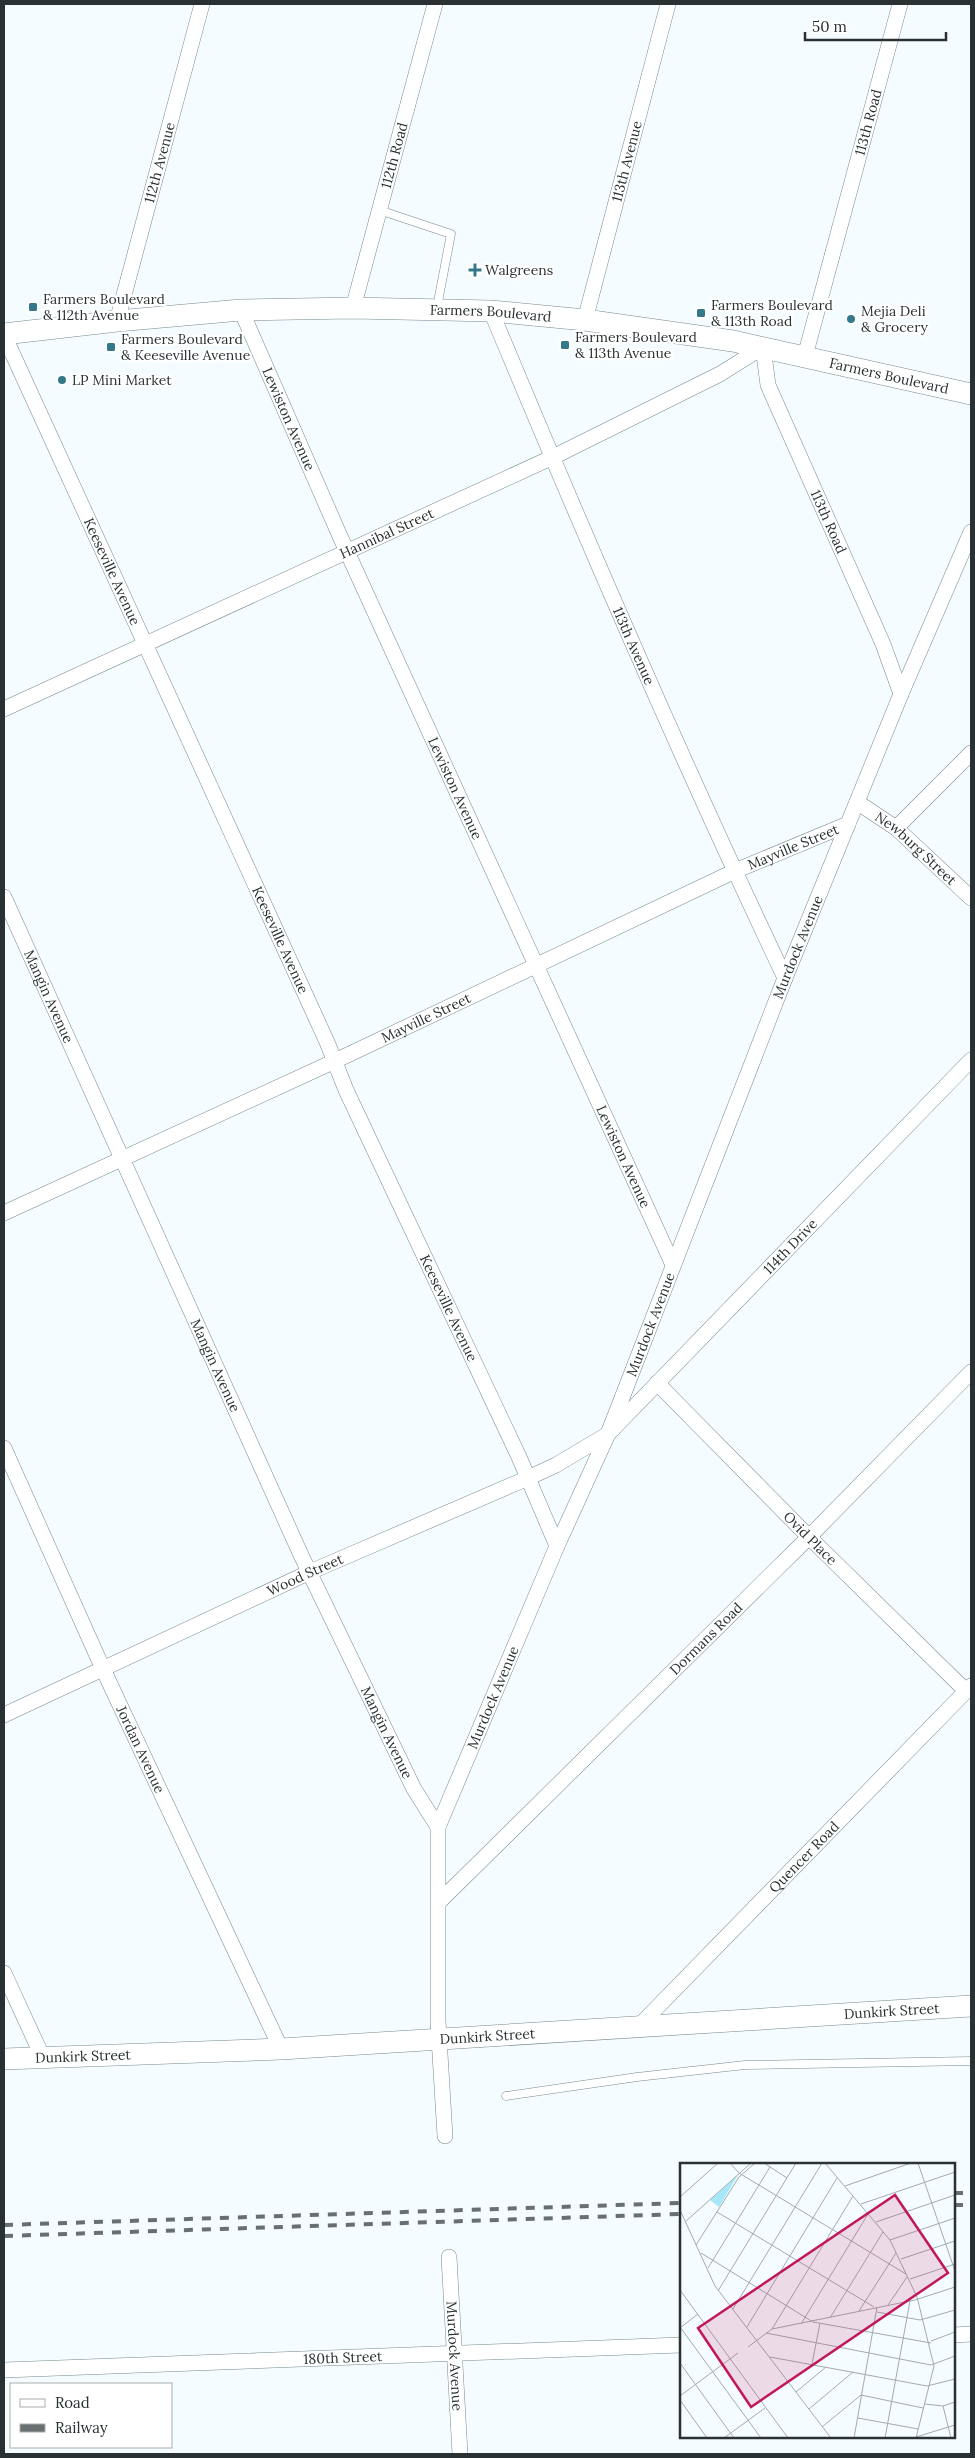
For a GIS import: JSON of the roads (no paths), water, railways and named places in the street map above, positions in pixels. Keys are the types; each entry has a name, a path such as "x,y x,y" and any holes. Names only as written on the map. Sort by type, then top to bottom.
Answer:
{"main road":[{"name":"Farmers Boulevard","path":"4,334 117,321 241,310 353,308 491,311 585,320 763,347 971,394"},
{"name":"Dunkirk Street","path":"4,2059 439,2040 971,2006"}],"street":[{"name":"112th Avenue","path":"117,321 202,4"},
{"name":"112th Road","path":"353,308 435,4"},
{"name":"113th Avenue","path":"585,320 668,4"},
{"name":"113th Road","path":"805,356 900,4"},
{"name":"Lewiston Avenue","path":"241,310 346,550 537,964 673,1265"},
{"name":"113th Avenue","path":"491,311 734,870 785,978"},
{"name":"Keeseville Avenue","path":"4,334 334,1061 528,1478 557,1546"},
{"name":"113th Road","path":"763,347 768,386 883,644 901,694"},
{"name":"Hannibal Street","path":"4,709 346,550 553,457 720,374 763,347"},
{"name":"Murdock Avenue","path":"445,2136 438,2021 438,1827 557,1546 608,1434 785,978 901,694 971,532"},
{"path":"896,828 971,752"},
{"name":"Newburg Street","path":"857,802 896,828 971,898"},
{"name":"Mayville Street","path":"4,1213 334,1061 734,870 848,824"},
{"name":"Mangin Avenue","path":"4,897 310,1572 414,1788 438,1827"},
{"name":"114th Drive","path":"608,1434 971,1060"},
{"name":"Dormans Road","path":"439,1902 809,1537 971,1372"},
{"name":"Ovid Place","path":"657,1382 809,1537 969,1688"},
{"name":"Wood Street","path":"4,1714 310,1572 528,1478 556,1465 608,1434"},
{"name":"Jordan Avenue","path":"4,1448 103,1669 281,2048"},
{"name":"Quencer Road","path":"637,2028 969,1688"},
{"path":"4,1973 42,2058"},
{"name":"Murdock Avenue","path":"449,2256 460,2454"},
{"path":"955,2335 971,2334"},
{"name":"180th Street","path":"4,2370 680,2345"}],"lane":[{"path":"379,210 451,234 436,310"},
{"path":"506,2096 637,2077 745,2066 971,2061"}],"railway":[{"path":"955,2193 971,2193"},
{"path":"4,2225 680,2203"},
{"path":"955,2205 971,2205"},
{"path":"4,2236 680,2214"}],"place":[{"name":"Walgreens","path":"475,270"},
{"name":"Farmers Boulevard & 112th Avenue","path":"33,307"},
{"name":"Farmers Boulevard & 113th Road","path":"701,313"},
{"name":"Mejia Deli & Grocery","path":"851,319"},
{"name":"Farmers Boulevard & 113th Avenue","path":"565,345"},
{"name":"Farmers Boulevard & Keeseville Avenue","path":"111,347"},
{"name":"LP Mini Market","path":"62,380"}]}
